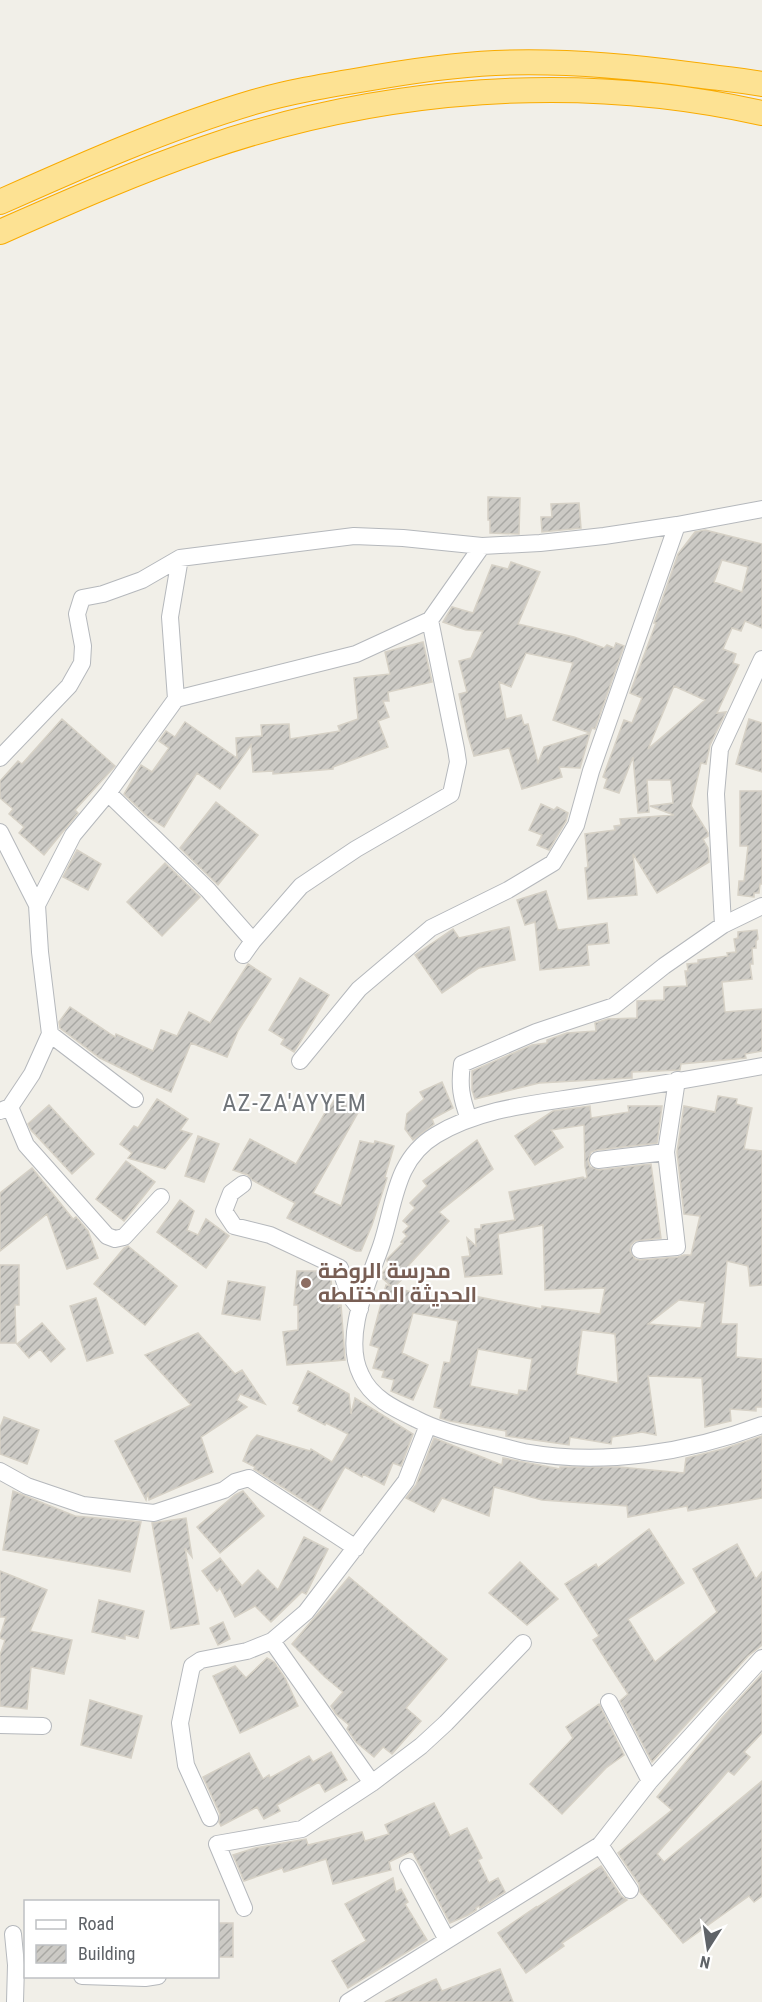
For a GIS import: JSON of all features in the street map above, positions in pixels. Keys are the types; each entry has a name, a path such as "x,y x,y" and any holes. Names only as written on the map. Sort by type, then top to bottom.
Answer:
{"highway":[{"path":"0,202 112,153 190,123 266,99 371,78 438,68 494,63 550,63 660,71 761,84"},
{"path":"0,232 142,172 208,147 328,114 394,102 501,91 580,90 687,100 762,113"}],"street":[{"path":"0,758 69,686 82,663 83,646 77,614 82,598 103,594 142,580 180,558 354,536 403,538 482,546 540,543 677,525 762,509"},
{"path":"300,1061 360,988 431,928 508,890 553,863 576,825 591,771 677,525"},
{"path":"176,699 356,654 430,620 482,546"},
{"path":"37,905 73,835 108,793 176,699 170,617 180,558"},
{"path":"243,955 301,886 356,849 451,794 458,762 430,620"},
{"path":"723,925 716,794 720,748 762,659"},
{"path":"108,793 207,890 253,941"},
{"path":"0,832 37,905 50,1034 32,1074 5,1109 26,1145 107,1236 115,1239 124,1237 161,1197"},
{"path":"469,1119 463,1103 460,1083 462,1064 536,1032 614,1006 664,966 723,925 762,906"},
{"path":"50,1034 135,1099"},
{"path":"762,1066 706,1077 519,1105 469,1119 435,1135 416,1150 399,1180 385,1236 360,1309 355,1336 355,1358 361,1376 373,1393 388,1405 428,1425 464,1437 525,1452 594,1457 685,1448 762,1425"},
{"path":"640,1250 677,1247 666,1152 677,1080"},
{"path":"598,1160 666,1152"},
{"path":"243,1184 231,1193 224,1211 234,1226 270,1235 340,1268 349,1295 360,1309"},
{"path":"210,1818 186,1765 180,1723 192,1666 201,1660 247,1651 272,1641 306,1612 406,1481 428,1425"},
{"path":"0,1471 27,1485 83,1505 154,1513 225,1490 235,1482 249,1478 356,1548"},
{"path":"272,1641 372,1784"},
{"path":"244,1908 217,1844 302,1829 372,1784 421,1746 446,1723 523,1643"},
{"path":"348,2002 600,1845 650,1781 762,1658"},
{"path":"609,1702 650,1781"},
{"path":"0,1725 43,1726"},
{"path":"600,1845 630,1890"},
{"path":"408,1867 447,1940"},
{"path":"13,1934 14,1986"}],"building":[{"path":"488,497 520,498 519,534 490,533"},
{"path":"579,503 581,528 542,532 541,517 552,517 551,504"},
{"path":"705,530 762,544 762,628 745,621 741,631 732,628 723,649 736,654 733,663 739,665 717,713 726,712 710,745 706,764 701,763 691,806 708,833 708,836 703,839 708,848 709,862 657,893 633,854 637,895 588,899 585,834 615,830 614,826 621,825 620,819 674,815 650,806 673,803 671,780 647,780 649,812 638,813 633,757 619,793 604,788 607,779 603,777 624,720 632,723 642,698 630,693 678,554 695,532","holes":["722,560 748,567 742,592 714,582","674,686 705,700 648,749"]},
{"path":"511,562 540,572 518,624 574,637 604,648 607,645 614,648 616,643 624,646 595,729 592,728 590,733 580,768 559,767 562,777 522,789 509,748 474,756 468,736 459,694 467,692 459,661 471,658 483,631 466,630 443,622 452,607 473,613 492,565 508,569","holes":["526,653 573,663 553,720 590,733 544,747 538,763 528,724 524,725 521,715 506,719 499,682 511,687"]},
{"path":"423,642 432,682 388,692 389,701 383,701 389,717 378,721 388,747 333,767 333,769 273,774 273,771 253,772 251,745 220,789 197,773 164,827 148,817 124,794 141,765 152,772 169,748 159,741 166,731 175,737 185,722 237,758 236,738 262,736 261,725 289,724 290,739 340,731 338,726 358,719 354,678 390,674 385,652"},
{"path":"62,719 115,766 75,810 78,813 44,855 19,833 24,827 9,814 13,809 0,798 0,781 18,761 22,764"},
{"path":"749,719 762,723 762,772 736,764"},
{"path":"740,791 762,791 762,884 760,884 759,893 754,893 754,897 738,895 739,881 744,881 748,846 740,846"},
{"path":"216,802 258,835 218,885 180,848"},
{"path":"541,804 554,810 557,807 568,813 566,821 549,850 537,845 542,835 529,830"},
{"path":"77,850 101,864 88,890 63,877"},
{"path":"165,863 200,897 162,936 127,902"},
{"path":"546,891 558,930 607,923 609,943 587,945 589,965 540,970 535,922 525,925 517,900"},
{"path":"509,927 515,960 479,968 442,993 415,955 453,929 459,938"},
{"path":"757,930 756,948 752,948 753,964 750,964 752,979 722,982 725,1012 762,1009 762,1051 745,1054 746,1058 681,1064 680,1070 632,1072 632,1078 539,1083 475,1099 472,1090 472,1071 532,1045 547,1043 547,1040 567,1033 596,1031 595,1023 608,1019 637,1018 637,1001 664,1000 664,987 687,986 685,971 688,971 687,964 698,963 698,960 728,956 727,953 736,952 734,939 738,938 738,932"},
{"path":"248,964 271,979 238,1031 227,1057 191,1043 171,1092 100,1058 60,1028 59,1022 70,1007 115,1037 116,1034 153,1051 161,1030 177,1036 189,1012 210,1023"},
{"path":"300,978 329,995 294,1052 281,1044 284,1039 269,1030"},
{"path":"442,1082 453,1108 432,1119 434,1124 413,1140 405,1129 407,1114 424,1099 420,1092"},
{"path":"337,1096 360,1109 313,1193 341,1206 360,1141 374,1144 375,1141 394,1146 385,1177 387,1178 361,1251 356,1251 287,1218 295,1203 252,1180 248,1175 233,1170 250,1139 296,1164"},
{"path":"718,1096 737,1099 736,1104 752,1108 744,1149 762,1151 762,1285 750,1286 748,1266 727,1261 721,1324 737,1324 736,1357 762,1359 762,1407 756,1407 756,1411 730,1409 731,1421 705,1427 702,1378 648,1376 656,1435 642,1432 612,1437 611,1444 570,1437 569,1445 506,1436 506,1431 450,1421 440,1418 442,1409 434,1407 444,1362 450,1363 458,1321 413,1313 402,1353 428,1365 413,1400 391,1391 394,1380 382,1377 384,1371 373,1368 379,1348 370,1345 386,1285 391,1286 381,1277 384,1275 382,1273 390,1265 387,1259 407,1236 403,1232 409,1226 403,1221 415,1208 410,1203 427,1186 423,1181 477,1140 493,1169 439,1212 449,1221 408,1266 412,1270 394,1287 418,1294 417,1297 461,1304 463,1294 542,1309 542,1306 600,1314 605,1288 545,1290 543,1225 498,1234 502,1274 465,1277 462,1257 470,1256 467,1238 476,1246 475,1229 481,1229 481,1225 515,1220 509,1192 587,1177 584,1125 551,1130 563,1147 535,1165 515,1136 553,1111 590,1106 591,1118 629,1112 628,1106 662,1106 657,1143 597,1150 591,1152 588,1161 590,1167 599,1170 651,1164 661,1238 635,1241 630,1251 635,1259 640,1260 678,1257 691,1255 700,1216 684,1214 677,1152 684,1106 715,1112","holes":["679,1300 705,1303 701,1328 648,1324","582,1330 615,1334 618,1383 576,1374","478,1349 532,1359 527,1391 519,1390 518,1395 470,1386"]},
{"path":"157,1099 188,1119 180,1130 192,1134 165,1169 128,1158 132,1153 120,1144 134,1126 138,1128"},
{"path":"49,1105 94,1154 72,1174 28,1124"},
{"path":"198,1136 219,1144 204,1182 185,1176"},
{"path":"126,1161 155,1182 124,1221 96,1199"},
{"path":"32,1168 73,1219 76,1217 88,1231 98,1258 67,1269 47,1214 0,1251 0,1193"},
{"path":"180,1200 194,1211 187,1230 198,1235 206,1219 229,1236 206,1268 157,1232"},
{"path":"128,1246 177,1286 145,1325 94,1284"},
{"path":"0,1265 19,1265 19,1305 15,1305 16,1343 0,1343"},
{"path":"297,1271 321,1271 331,1276 332,1298 339,1298 341,1301 338,1308 341,1304 345,1360 287,1365 283,1332 298,1330 298,1305 294,1305"},
{"path":"228,1281 265,1287 260,1320 222,1314"},
{"path":"96,1298 113,1353 87,1361 70,1306"},
{"path":"42,1323 65,1349 51,1362 40,1349 29,1358 17,1344"},
{"path":"198,1333 235,1374 242,1370 265,1404 240,1394 237,1400 247,1407 201,1437 213,1472 149,1500 148,1492 146,1500 115,1441 191,1405 145,1355"},
{"path":"308,1371 349,1394 351,1414 355,1398 413,1434 401,1466 393,1463 384,1485 363,1474 362,1477 345,1467 320,1511 243,1461 251,1442 257,1435 310,1451 311,1449 332,1462 348,1434 298,1411 300,1406 293,1403"},
{"path":"4,1417 39,1430 27,1464 0,1454 0,1428"},
{"path":"762,1436 762,1498 688,1511 687,1506 628,1517 627,1506 542,1500 494,1487 489,1516 442,1498 434,1512 406,1498 416,1485 434,1438 502,1465 503,1458 560,1469 560,1467 619,1467 684,1473 686,1458"},
{"path":"13,1491 75,1516 141,1522 130,1572 3,1550"},
{"path":"243,1491 264,1516 220,1553 197,1527"},
{"path":"186,1518 192,1557 185,1548 199,1624 171,1629 152,1523"},
{"path":"649,1529 684,1583 628,1619 655,1662 717,1612 693,1569 737,1544 756,1579 762,1572 762,1645 748,1656 652,1762 620,1701 628,1694 593,1640 599,1636 565,1584 596,1564 598,1568"},
{"path":"304,1537 328,1549 306,1594 302,1592 271,1622 255,1606 235,1617 220,1588 217,1591 202,1571 220,1558 242,1586 258,1570 278,1590"},
{"path":"520,1562 558,1599 527,1625 489,1593"},
{"path":"0,1571 47,1590 30,1631 72,1640 64,1674 31,1667 27,1709 0,1706 0,1655 5,1640 0,1636 6,1617 0,1617"},
{"path":"349,1577 447,1659 406,1708 421,1721 392,1754 383,1747 374,1757 356,1742 347,1729 349,1725 336,1714 331,1706 343,1692 292,1644"},
{"path":"99,1600 144,1611 138,1638 125,1635 125,1639 92,1632"},
{"path":"223,1622 230,1639 218,1645 210,1628"},
{"path":"267,1658 274,1662 285,1678 298,1706 240,1733 213,1676 235,1666 246,1678"},
{"path":"762,1674 762,1733 744,1752 750,1757 734,1775 728,1771 657,1854 664,1862 762,1781 762,1896 754,1902 749,1896 683,1943 640,1892 639,1884 618,1853 672,1810 657,1797 721,1719"},
{"path":"90,1700 142,1716 131,1758 81,1745"},
{"path":"599,1704 624,1755 606,1768 562,1814 530,1784 573,1738 566,1727"},
{"path":"331,1752 347,1780 325,1792 319,1782 277,1805 280,1811 264,1819 257,1807 221,1826 220,1814 203,1777 249,1753 263,1779 269,1775 270,1778 309,1756 313,1762"},
{"path":"434,1803 450,1836 467,1828 482,1858 478,1860 489,1883 498,1878 505,1892 480,1908 479,1906 468,1915 450,1923 412,1851 389,1862 391,1870 333,1884 326,1859 284,1872 282,1868 244,1881 233,1855 255,1848 306,1839 308,1845 362,1832 365,1841 389,1834 385,1825"},
{"path":"601,1866 621,1896 627,1900 562,1943 564,1946 526,1973 498,1933"},
{"path":"393,1878 396,1892 401,1889 408,1902 405,1904 427,1940 348,1988 332,1961 366,1941 345,1904"},
{"path":"219,1923 233,1923 233,1957 219,1957"},
{"path":"500,1969 513,2002 385,2002 436,1979 442,1991"}],"place":[{"name":"مدرسة الروضة الحديثة المختلطه","path":"306,1283"}],"district":[{"name":"AZ-ZA'AYYEM","path":"295,1103"}]}
